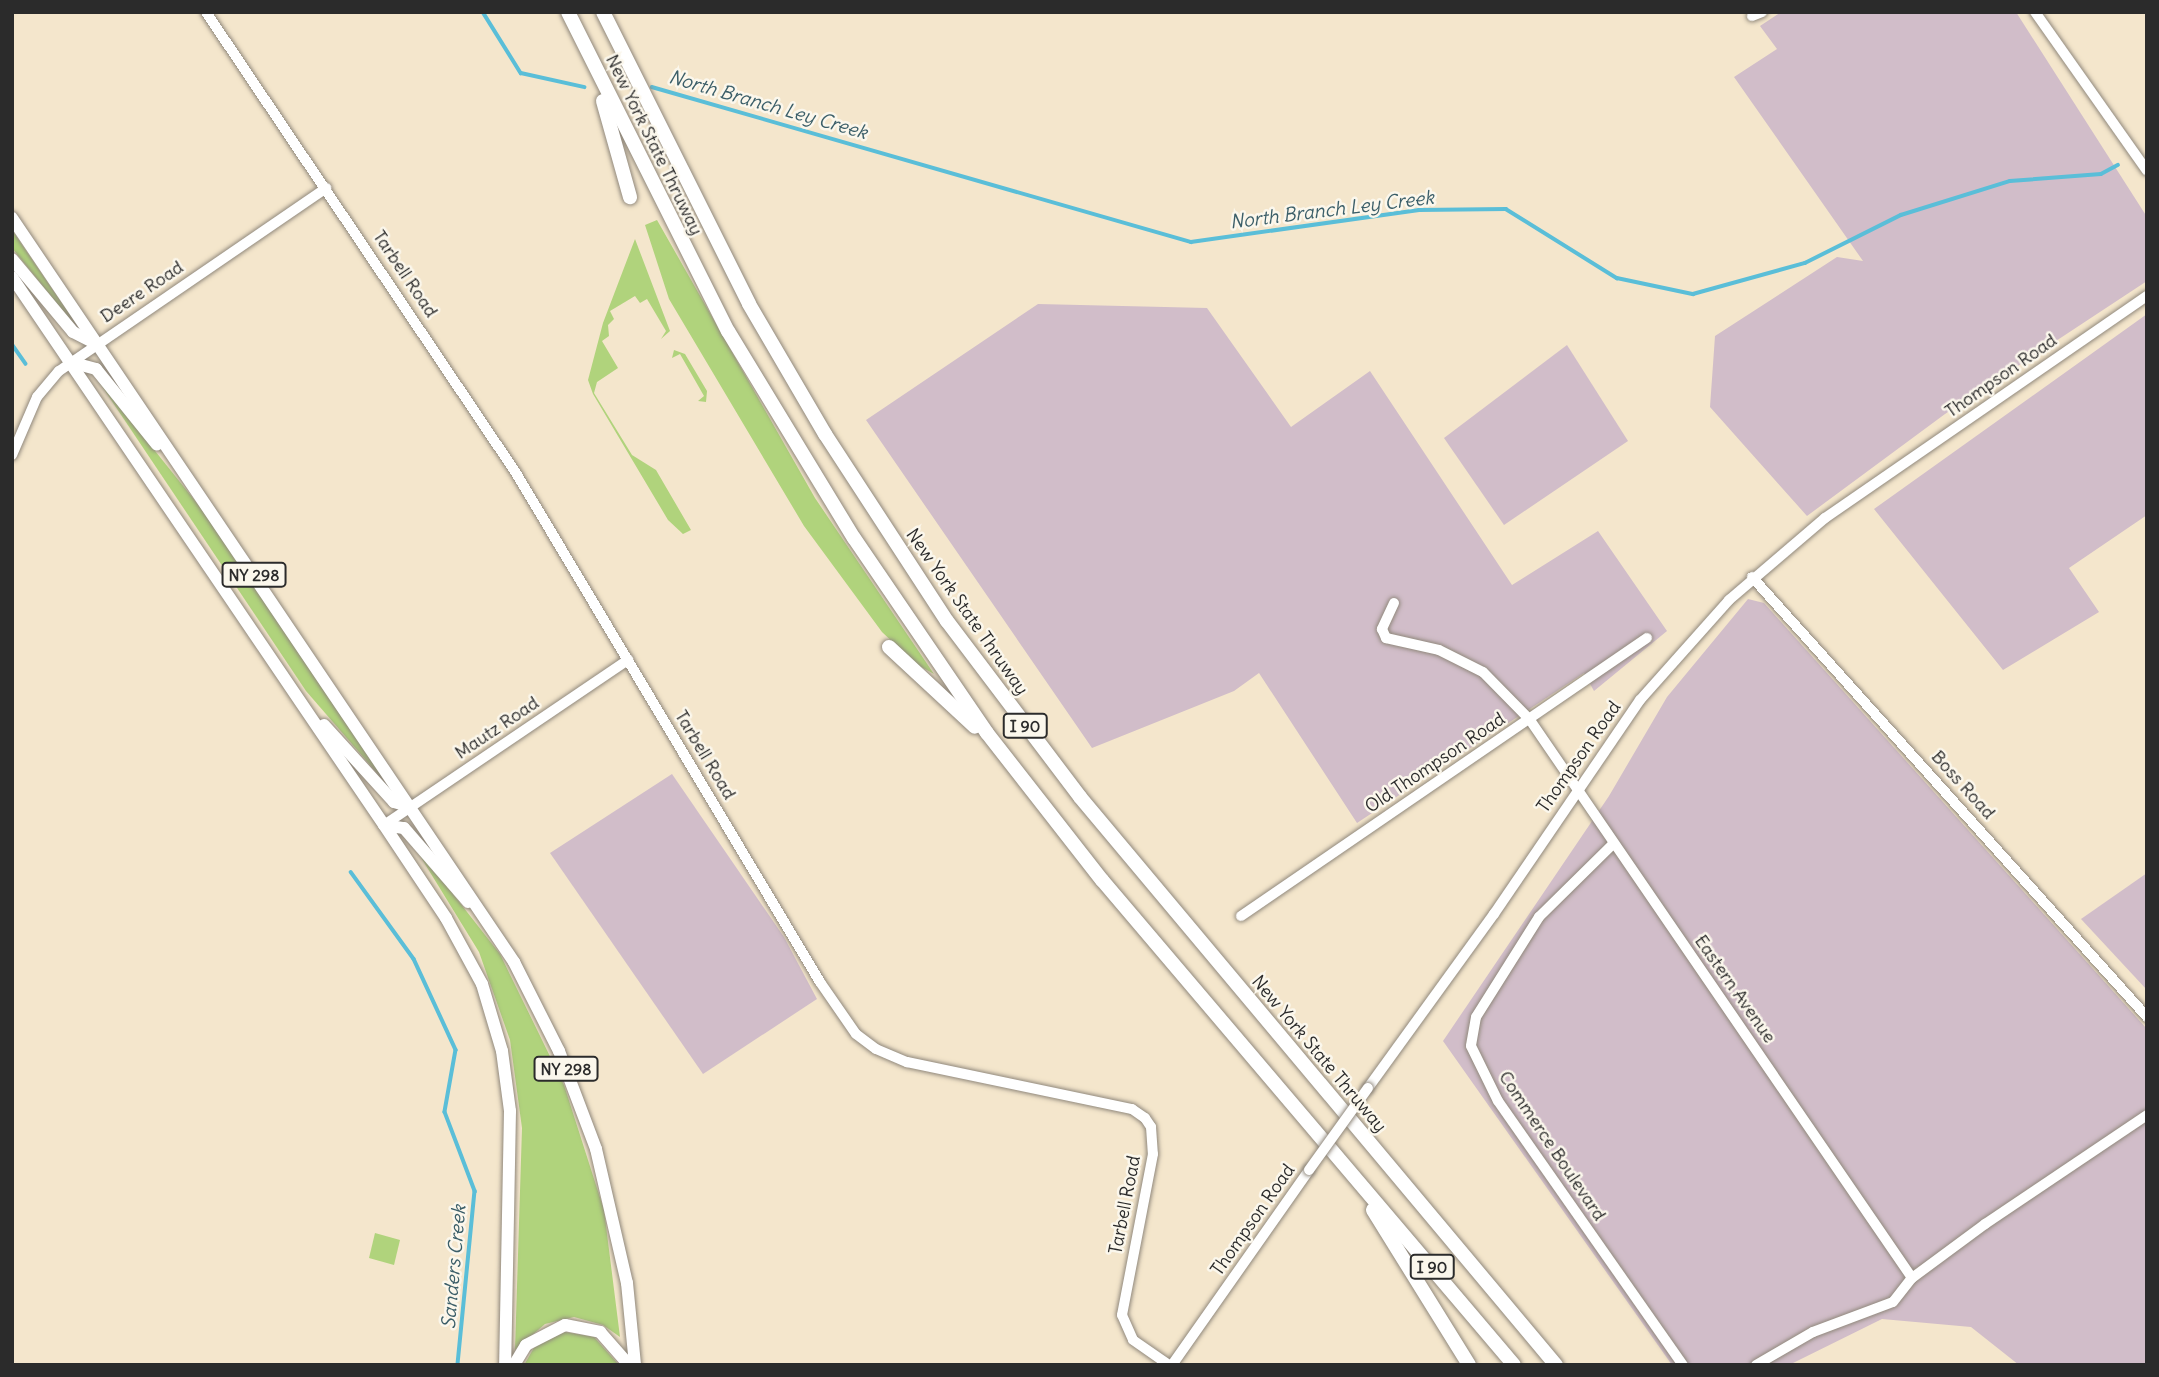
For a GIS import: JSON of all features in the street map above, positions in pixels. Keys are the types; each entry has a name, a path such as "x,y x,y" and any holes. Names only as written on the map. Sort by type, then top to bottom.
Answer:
{"highway":[{"name":"New York State Thruway","path":"568,12 680,243 794,443 894,598 1010,764 1102,880 1514,1365"},
{"name":"New York State Thruway","path":"603,12 750,304 825,434 947,621 1080,797 1556,1365"},
{"path":"600,79 630,197"},
{"path":"889,647 1010,764"},
{"path":"1348,1170 1469,1365"}],"main road":[{"name":"NY 298","path":"12,218 500,940 559,1051 596,1149 626,1283 635,1365"},
{"path":"12,259 73,332 97,344"},
{"name":"NY 298","path":"12,277 384,825 473,966 502,1051 510,1125 505,1365"},
{"path":"71,362 96,369 192,485"},
{"path":"295,694 394,802 411,807"},
{"path":"384,825 404,828 500,940"},
{"path":"514,1365 526,1345 565,1325 600,1332 629,1365"}],"street":[{"name":"Tarbell Road","path":"206,12 486,425 820,982 856,1034 876,1049 907,1062 1132,1109 1145,1118 1151,1127 1153,1154 1122,1315 1133,1340 1171,1365"},
{"path":"2035,12 2147,171"},
{"name":"Deere Road","path":"12,455 37,397 71,362 326,188"},
{"name":"Thompson Road","path":"1171,1365 1494,914 1576,790 1664,670 1752,577 1825,518 2147,296"},
{"name":"Boss Road","path":"1752,577 2147,1017"},
{"name":"Eastern Avenue","path":"1394,603 1382,629 1386,638 1438,650 1483,672 1530,720 1912,1278"},
{"name":"Old Thompson Road","path":"1241,916 1647,638"},
{"name":"Mautz Road","path":"384,825 628,660"},
{"name":"Commerce Boulevard","path":"1613,844 1539,917 1476,1017 1471,1046 1498,1101 1683,1365"},
{"path":"1756,1365 1813,1332 1893,1302 1912,1278 2147,1115"}],"shaded area":[{"path":"1781,12 2016,12 2147,217 2147,281 1945,414 1807,516 1710,407 1715,336 1837,257 1863,261 1734,77 1777,49 1760,26"},
{"path":"1038,304 1207,308 1291,427 1370,371 1512,585 1598,531 1667,631 1594,691 1584,673 1357,823 1259,673 1234,691 1092,748 866,420"},
{"path":"2147,314 2147,515 2069,568 2099,612 2003,670 1874,509"},
{"path":"1567,345 1628,441 1504,525 1444,438"},
{"path":"1748,599 1764,603 2147,1029 2147,1365 2019,1365 1971,1327 1882,1319 1789,1365 1672,1365 1443,1041 1609,796 1667,697"},
{"path":"672,774 784,937 817,999 703,1074 550,853"},
{"path":"2147,873 2147,990 2081,919"}],"green space":[{"path":"657,220 815,498 934,674 916,664 882,632 804,526 669,299 645,225"},
{"path":"12,230 76,324 76,327 12,248"},
{"path":"635,239 670,331 661,339 666,331 647,299 640,303 635,296 610,311 614,319 608,325 609,336 602,341 618,368 597,382 594,393 632,455 656,470 691,530 683,534 668,520 593,394 588,380 603,323"},
{"path":"674,350 685,354 707,391 706,402 698,401 704,396 680,354 672,358"},
{"path":"95,376 204,512 391,789 306,691"},
{"path":"409,838 500,954 564,1085 604,1210 620,1337 603,1325 574,1317 545,1324 515,1350 522,1128 510,1040 479,952"},
{"path":"375,1233 400,1240 394,1265 369,1258"},
{"path":"565,1332 594,1337 619,1365 524,1365 535,1346"}],"waterway":[{"name":"North Branch Ley Creek","path":"483,12 521,73 584,87"},
{"name":"North Branch Ley Creek","path":"652,87 1191,242 1419,210 1506,209 1617,278 1693,294 1805,263 1901,215 2010,181 2101,174 2118,165"},
{"name":"Sanders Creek","path":"12,344 26,364"},
{"name":"Sanders Creek","path":"351,872 414,959 456,1050 445,1112 475,1191 458,1365"}]}
